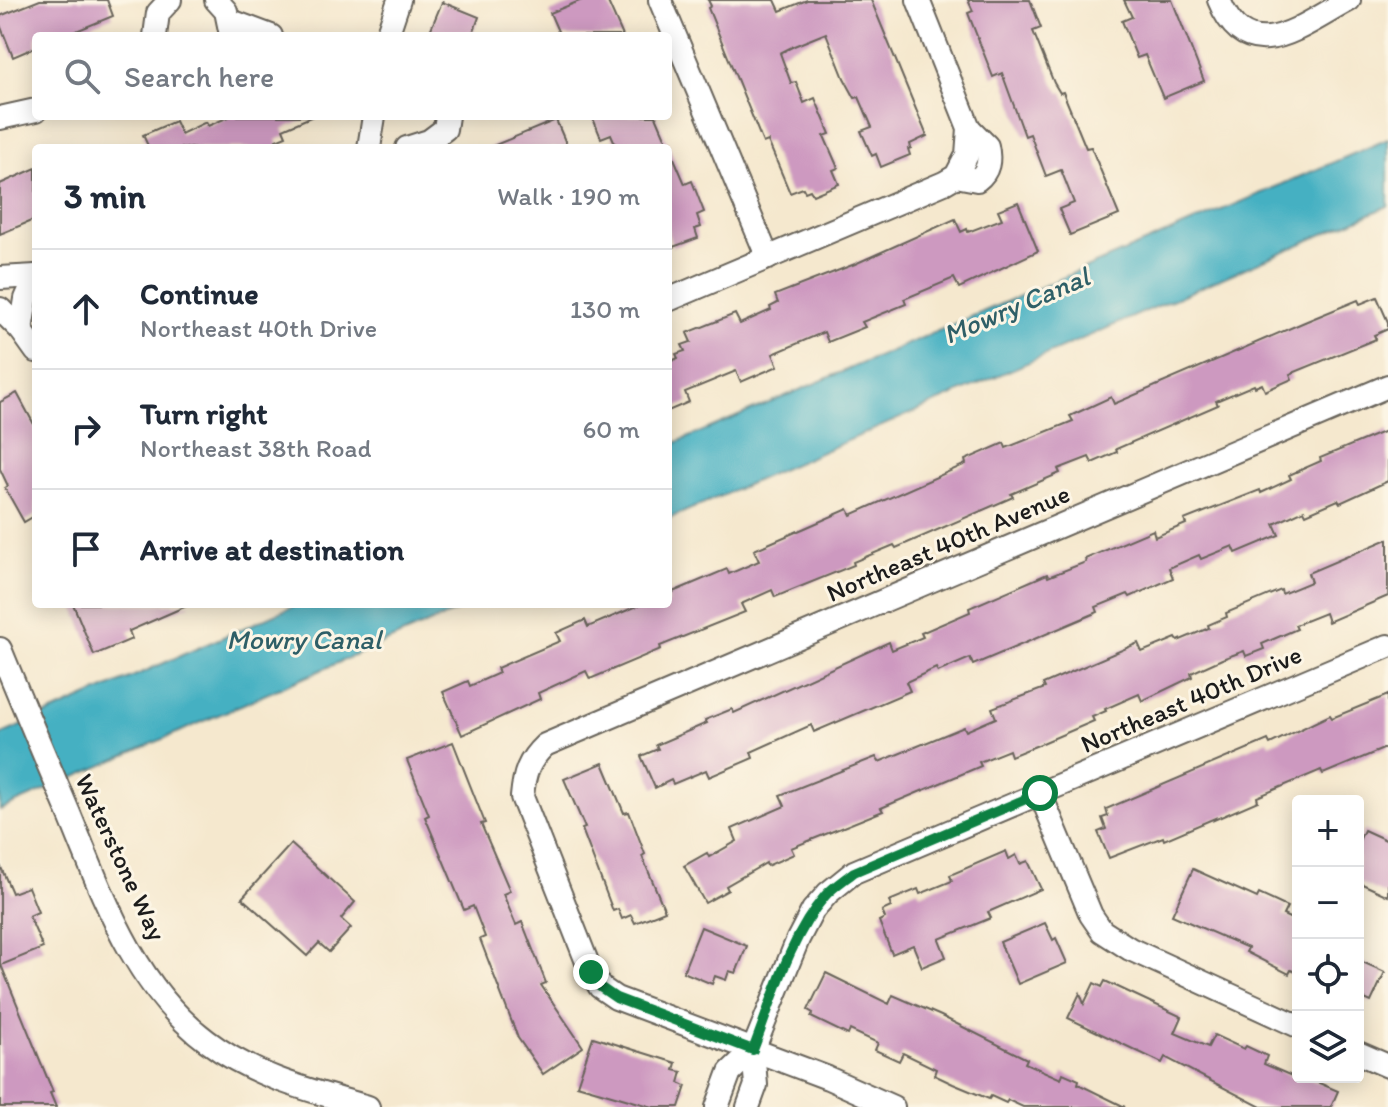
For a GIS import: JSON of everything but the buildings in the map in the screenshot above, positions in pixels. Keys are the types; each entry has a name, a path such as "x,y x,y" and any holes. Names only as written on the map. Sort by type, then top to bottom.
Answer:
{"street":[{"path":"216,0 226,11 231,29"},
{"path":"388,32 399,0"},
{"path":"660,0 768,258"},
{"path":"918,0 969,128 987,146 985,174 977,180 956,176"},
{"path":"1219,0 1231,24 1242,35 1257,39 1275,37 1349,0"},
{"path":"156,32 160,4"},
{"path":"0,118 32,111"},
{"path":"370,144 373,120"},
{"path":"420,144 445,129 446,120"},
{"path":"672,298 944,183 956,176 967,155 969,128"},
{"path":"0,278 32,276"},
{"path":"21,330 26,299 32,285"},
{"path":"0,309 32,345"},
{"name":"Northeast 40th Avenue","path":"753,1050 616,998 600,987 591,972 522,797 524,773 532,757 545,745 1388,386"},
{"name":"Northeast 40th Drive","path":"753,1050 813,910 854,872 1388,646"},
{"name":"Waterstone Way","path":"0,649 109,911 167,1007 207,1042 252,1069 296,1086 368,1107"},
{"path":"1040,793 1091,915 1102,931 1130,949 1292,1023"},
{"path":"717,1107 730,1072 753,1050"},
{"path":"748,1107 756,1085 753,1050"},
{"path":"753,1050 893,1107"},
{"path":"1364,1056 1388,1066"}],"water":[{"name":"Mowry Canal","path":"1388,139 1388,206 672,517 672,444"},
{"name":"Mowry Canal","path":"289,608 464,608 0,810 0,735"}],"route":[{"path":"591,972 600,987 616,998 753,1050 798,939 813,910 828,893 854,872 1040,793"}]}
